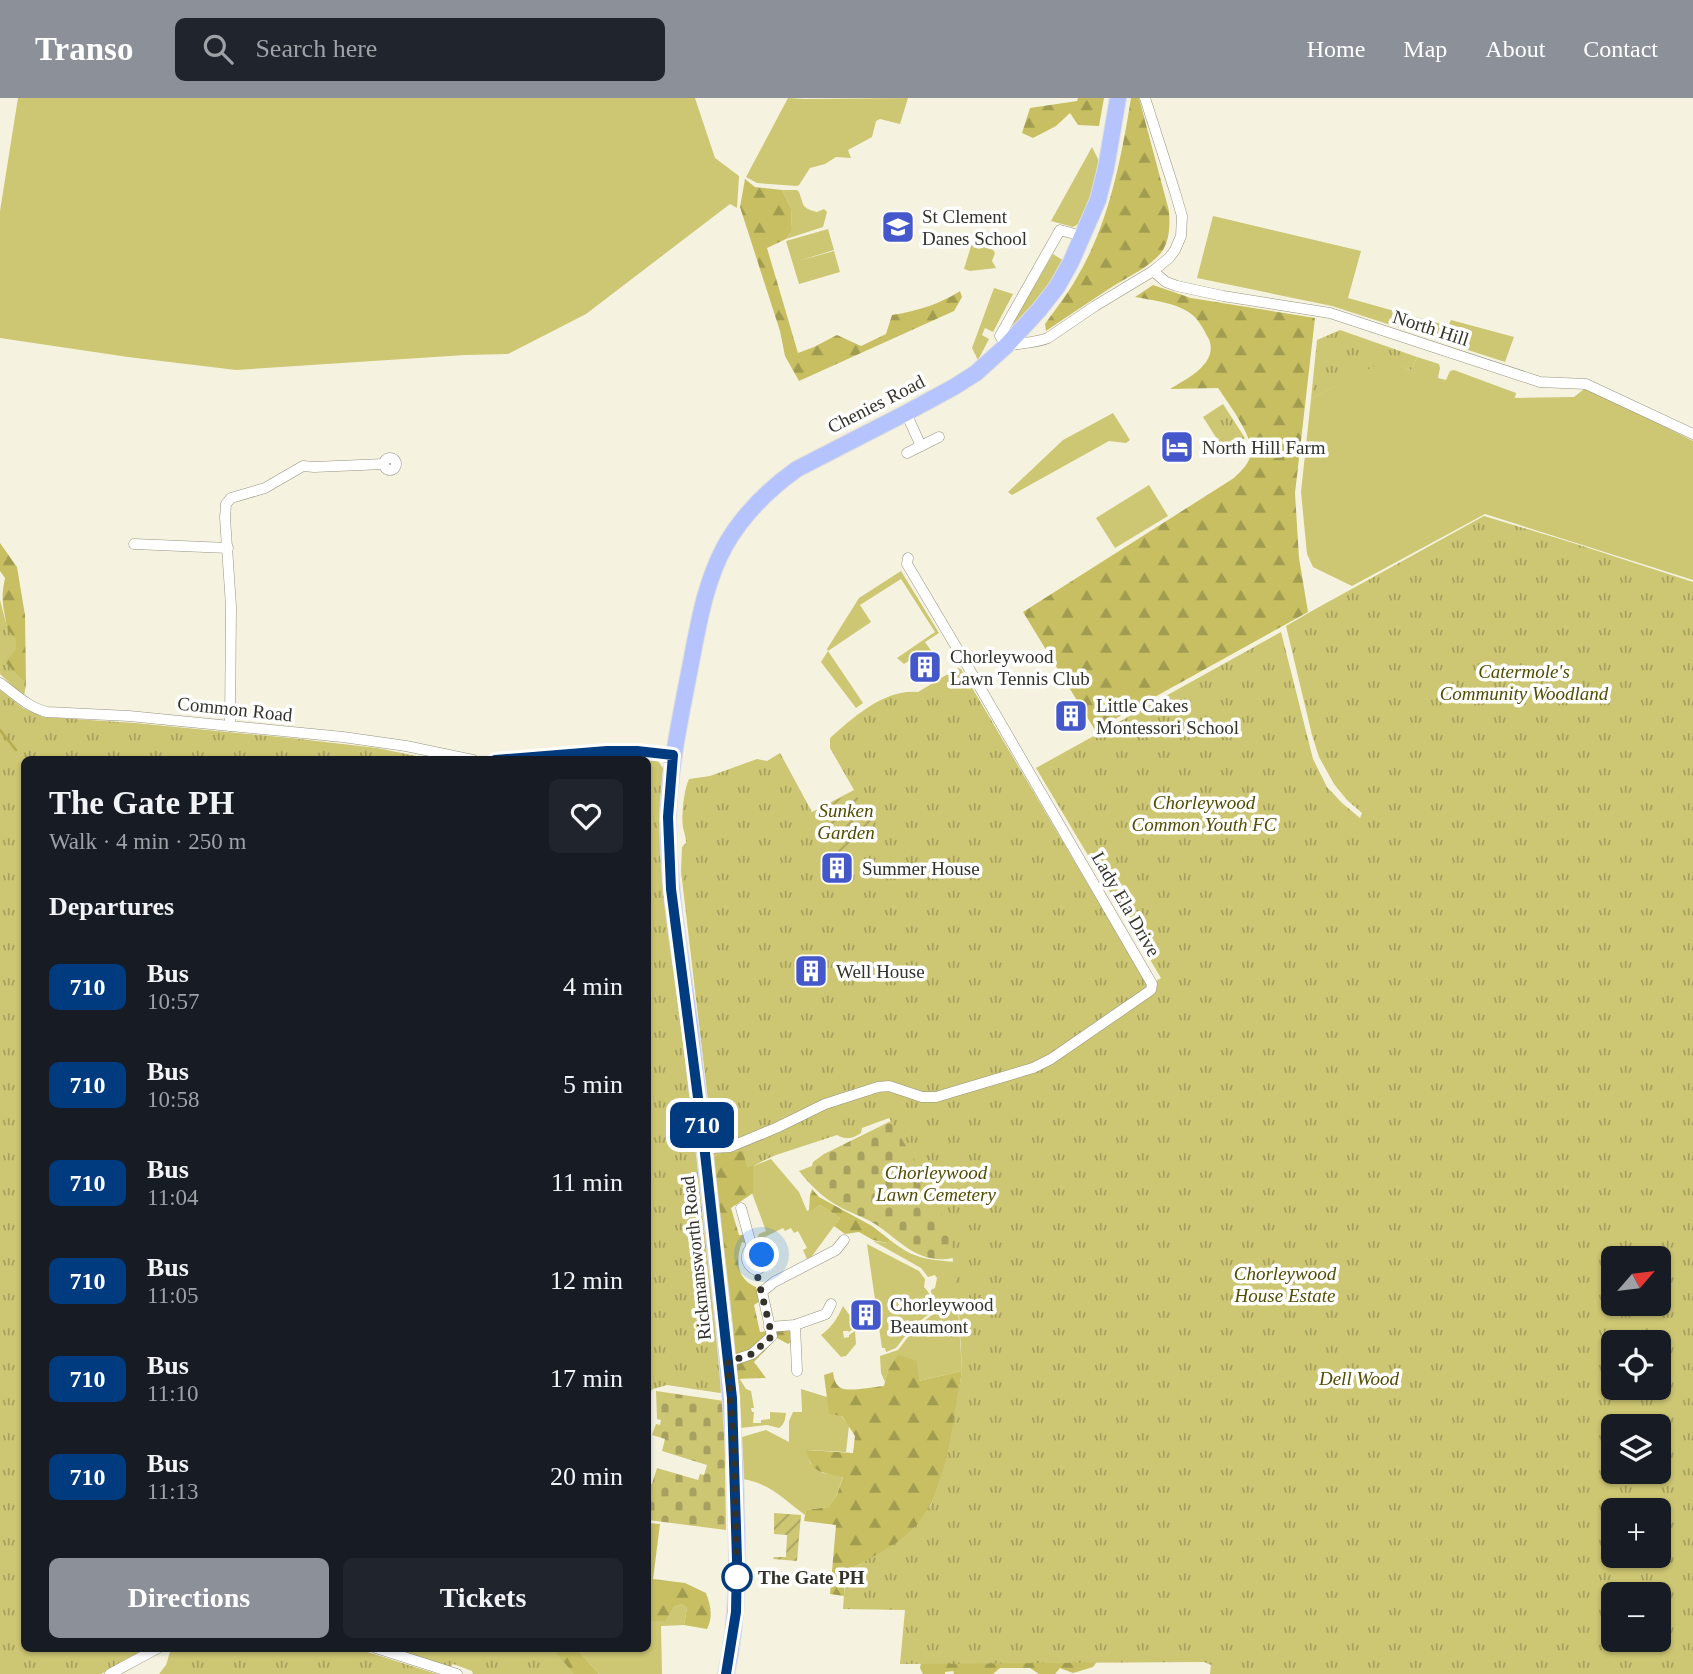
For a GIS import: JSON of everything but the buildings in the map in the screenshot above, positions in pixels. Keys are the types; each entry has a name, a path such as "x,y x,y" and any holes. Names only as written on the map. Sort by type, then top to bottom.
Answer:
{"main road":[{"name":"Chenies Road","path":"673,755 704,601 720,557 738,525 761,499 797,468 954,387 976,373 1006,346 1057,288 1071,262 1098,200 1118,98"},
{"name":"Rickmansworth Road","path":"673,755 668,817 671,889 704,1144 732,1398 736,1612 726,1674"}],"street":[{"path":"1082,236 1060,230 1000,336 1006,346 1048,338 1153,271 1175,250 1181,236 1182,216 1144,98"},
{"name":"North Hill","path":"1153,271 1166,282 1177,286 1330,313 1540,382 1586,384 1693,434"},
{"path":"906,413 921,446"},
{"path":"907,453 939,437"},
{"path":"230,726 231,606 226,505 231,498 265,488 303,466 384,464"},
{"path":"134,544 228,548"},
{"name":"Lady Ela Drive","path":"704,1144 712,1148 730,1147 760,1136 825,1104 877,1087 889,1087 922,1097 936,1097 1028,1070 1051,1059 1151,990 1152,984 907,564 908,558"},
{"name":"Common Road","path":"0,682 31,706 47,712 129,716 343,737 454,756"},
{"path":"545,756 607,751 673,755"},
{"path":"728,1362 752,1354 772,1336 756,1270 750,1266 747,1259 752,1248 741,1208"},
{"path":"762,1292 774,1282 836,1250 844,1240"},
{"path":"769,1327 794,1325 826,1314 831,1304"},
{"path":"794,1325 797,1371"},
{"path":"110,1674 151,1652"},
{"path":"388,1652 454,1674"}],"green space":[{"path":"18,98 695,98 715,158 739,176 737,208 730,204 586,314 508,354 236,370 0,338 0,211"},
{"path":"788,98 908,98 900,124 880,119 876,121 872,137 848,150 851,158 836,157 825,164 810,168 797,186 757,183 746,177"},
{"path":"1078,98 1104,98 1099,126 1078,125 1070,113 1056,126 1033,138 1022,133 1030,108 1077,101"},
{"path":"1131,98 1139,98 1169,211 1168,238 1161,253 1145,267 1046,331 1045,324 1076,279 1097,236 1118,168"},
{"path":"1092,147 1098,159 1098,174 1080,223 1073,227 1051,221"},
{"path":"745,179 755,187 782,190 791,208 792,231 786,239 767,248 798,353 837,335 861,346 886,334 892,315 927,307 960,291 962,297 954,311 799,381 785,356 780,331 740,207"},
{"path":"782,190 797,190 808,209 817,212 824,209 827,212 823,227 786,239 792,231 791,208"},
{"path":"1213,216 1361,251 1348,298 1448,326 1451,320 1514,337 1505,362 1332,306 1197,278"},
{"path":"828,229 834,250 798,261 834,251 840,272 799,284 786,241"},
{"path":"972,243 993,250 995,253 992,261 996,268 970,271 964,269"},
{"path":"1053,254 1064,261 1039,300 1013,327 1014,321"},
{"path":"1153,285 1191,298 1315,318 1295,493 1299,558 1308,612 1095,730 1023,612 1234,478 1247,464 1251,454 1245,430 1218,388 1170,389 1204,364 1209,358 1210,342 1198,321 1187,311 1166,303 1135,297"},
{"path":"994,288 1013,294 993,332 985,328 982,335 989,339 978,360 972,348"},
{"path":"1340,330 1417,357 1411,370 1384,361 1311,399 1317,340"},
{"path":"1417,357 1439,364 1438,378 1446,380 1450,371 1454,370 1516,393 1515,398 1574,397 1584,389 1612,400 1693,441 1693,580 1485,514 1352,586 1313,567 1307,554 1301,492 1311,399 1384,360 1411,370"},
{"path":"1223,404 1245,438 1214,457 1207,446 1217,439 1203,417"},
{"path":"1113,413 1130,440 1126,443 1109,441 1012,495 1008,492 1063,440"},
{"path":"1149,485 1168,516 1115,548 1096,518"},
{"name":"Chorleywood House Estate","path":"1484,516 1693,582 1693,1674 1210,1674 1211,1665 1204,1662 900,1664 905,1610 843,1609 844,1571 899,1541 914,1528 931,1505 947,1457 962,1371 950,1235 926,1179 889,1118 862,1128 861,1133 852,1138 837,1135 776,1155 747,1168 743,1151 713,1157 681,871 682,847 686,843 682,816 687,783 689,779 710,776 757,759 767,761 780,753 812,812 854,790 830,748 830,738 870,706 893,695 918,692 958,668 961,669 1148,986 1161,978 1036,768 1281,632 1313,759 1327,787 1360,818 1362,813 1334,784 1319,757 1286,626"},
{"path":"0,543 17,567 25,615 26,684 4,662 8,632 3,599 5,578 0,571"},
{"path":"901,571 939,633 925,642 932,652 923,659 919,654 904,664 897,658 935,632 901,579 860,605 871,622 828,651 859,598"},
{"path":"0,600 8,630 16,639 16,650 5,662 26,684 24,697 0,674"},
{"path":"828,651 863,703 856,708 821,662"},
{"path":"0,690 23,708 43,717 291,738 377,748 416,756 21,756 21,1652 141,1652 101,1674 0,1674"},
{"path":"651,760 658,761 663,768 660,815 723,1392 667,1385 651,1391"},
{"name":"Sunken Garden","path":"854,791 877,833 839,853 816,811"},
{"name":"Chorleywood Lawn Cemetery","path":"891,1121 1031,1220 953,1258 930,1258 911,1250 875,1224 828,1200 799,1171 812,1166 813,1162 824,1154"},
{"path":"761,1138 799,1141 753,1166 753,1193 731,1208 739,1235 745,1235 747,1244 742,1242 739,1269 745,1279 756,1287 760,1301 754,1305 760,1332 790,1328 791,1342 788,1344 777,1338 754,1362 766,1378 735,1379 713,1157"},
{"path":"771,1159 799,1192 807,1211 820,1205 840,1218 807,1259 803,1250 807,1248 798,1231 794,1233 791,1228 785,1231 783,1228 763,1238 758,1245 755,1242 759,1234 766,1231 752,1193 753,1166"},
{"path":"812,1189 819,1197 872,1226 890,1240 888,1243 873,1240 859,1232 845,1234 834,1226 840,1218 820,1205 809,1211"},
{"path":"890,1240 920,1257 955,1262 962,1371 919,1381 888,1370 885,1382 881,1373 880,1356 898,1350 915,1328 936,1312 937,1306 931,1292 935,1288 935,1275 928,1277 921,1268 873,1241 888,1243"},
{"path":"867,1244 919,1271 925,1279 924,1287 933,1305 933,1311 912,1327 896,1348 886,1352 885,1348 882,1348"},
{"path":"843,1306 855,1327 849,1332 843,1331 844,1338 855,1331 856,1344 846,1356 841,1357 821,1335 834,1322"},
{"path":"898,1355 917,1361 919,1381 962,1371 943,1472 928,1510 917,1525 883,1552 844,1571 844,1596 830,1594 836,1525 804,1521 806,1510 828,1507 837,1495 843,1477 818,1471 811,1464 806,1450 853,1453 855,1436 842,1416 829,1414 824,1375 833,1372 837,1385 845,1389 884,1386 888,1370"},
{"path":"736,1373 746,1389 751,1391 753,1423 770,1419 770,1412 786,1413 779,1428 767,1425 741,1428"},
{"path":"801,1389 827,1397 849,1426 846,1452 807,1450 810,1463 823,1473 843,1476 837,1495 828,1507 806,1510 805,1515 769,1488 743,1479 742,1437 766,1430 789,1442 789,1421 793,1412 802,1412"},
{"path":"656,1391 724,1401 726,1530 651,1520 651,1484 657,1468 698,1480 700,1474 704,1475 707,1465 662,1451 665,1439 652,1435 656,1424 660,1425 661,1420 657,1419"},
{"path":"774,1513 801,1515 797,1561 773,1559 786,1557 787,1535 774,1534"},
{"path":"651,1523 660,1524 653,1579 685,1583 706,1593 711,1611 707,1629 684,1625 687,1608 681,1604 674,1607 666,1621 651,1621"},
{"path":"681,1604 687,1608 684,1625 661,1626 662,1674 599,1674 580,1652 651,1652 651,1621 666,1621 674,1607"},
{"path":"170,1652 367,1652 437,1674 159,1674 166,1665"},
{"path":"395,1652 556,1652 574,1674 473,1674 472,1671 453,1664 449,1669"},
{"path":"548,1652 580,1652 599,1674 567,1674"},
{"path":"922,1658 1099,1659 1093,1667 1073,1673 1060,1668 1055,1674 1039,1674 1030,1668 1000,1668 993,1674 954,1674 953,1671 945,1674 923,1674 920,1668"}],"waterway":[{"path":"0,730 16,750"}],"bus line":[{"name":"710","path":"539,756 607,751 673,755 668,817 671,889 704,1144 732,1398 736,1612 726,1674"}],"place":[{"name":"St Clement Danes School","path":"898,227"},
{"name":"North Hill Farm","path":"1177,447"},
{"name":"Chorleywood Lawn Tennis Club","path":"925,667"},
{"name":"Little Cakes Montessori School","path":"1071,716"},
{"name":"Summer House","path":"837,868"},
{"name":"Well House","path":"811,971"},
{"name":"Chorleywood Beaumont","path":"866,1315"},
{"name":"The Gate PH","path":"737,1577"}],"route":[{"path":"737,1577 732,1398 728,1362 752,1354 772,1336 756,1270 762,1265 762,1255"}],"park label":[{"name":"Catermole's Community Woodland","path":"1524,682"},
{"name":"Chorleywood Common Youth FC","path":"1204,813"},
{"name":"Dell Wood","path":"1359,1378"}]}
